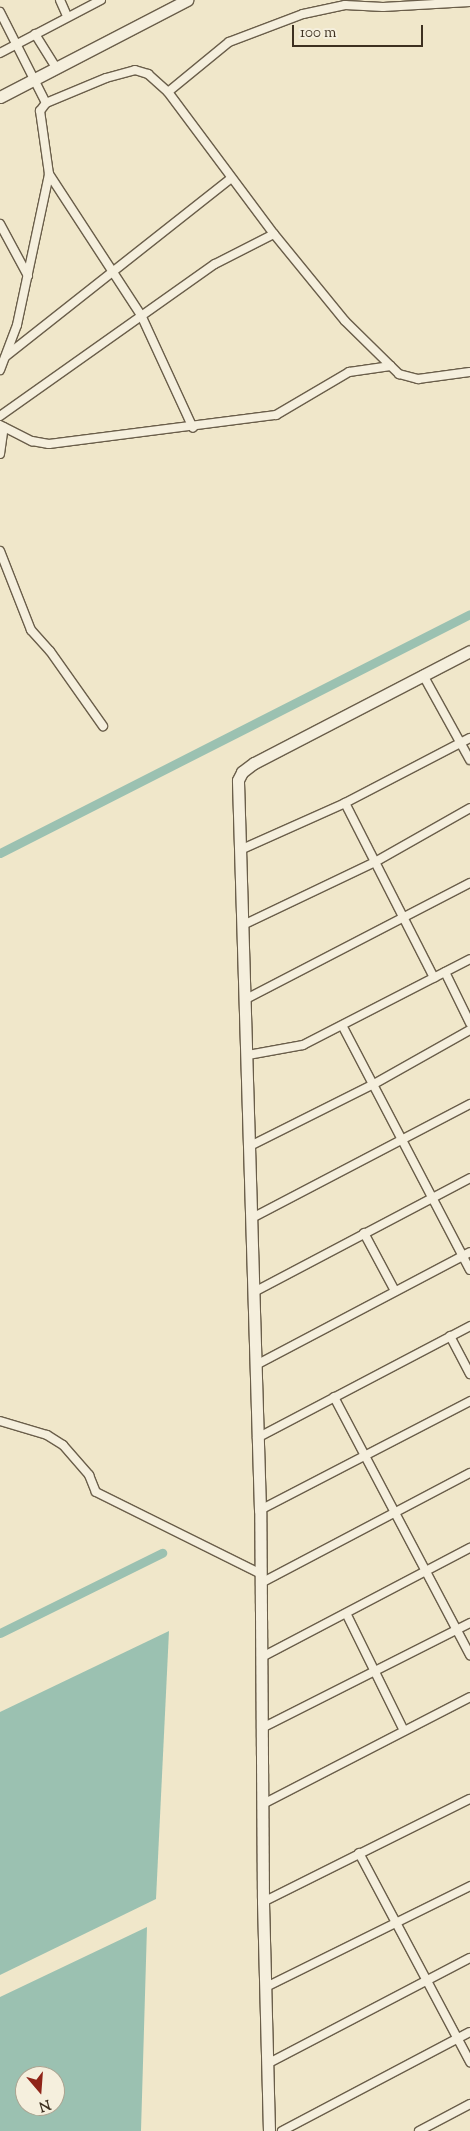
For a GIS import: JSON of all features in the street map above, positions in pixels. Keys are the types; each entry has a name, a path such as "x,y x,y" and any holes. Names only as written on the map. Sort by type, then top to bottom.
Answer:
{"street":[{"path":"60,0 67,16"},
{"path":"0,53 67,16 101,0"},
{"path":"0,97 187,0"},
{"path":"168,92 228,42 303,14 345,5 383,7 470,2"},
{"path":"0,12 46,103"},
{"path":"35,34 56,68"},
{"path":"0,367 17,325 49,174 39,118 46,103 106,78 135,70 148,74 168,92 274,234 345,321 391,366 408,378 418,379 470,372"},
{"path":"49,174 141,315 193,428"},
{"path":"6,356 231,178"},
{"path":"0,224 28,276"},
{"path":"0,416 215,264 274,234"},
{"path":"0,454 2,426 32,441 49,444 193,428 276,416 350,372 391,366"},
{"path":"0,551 31,630 50,651 103,726"},
{"path":"269,2131 263,1902 260,1510 248,1055 237,796 242,772 470,651"},
{"path":"423,675 470,760"},
{"path":"240,850 345,803 470,738"},
{"path":"345,803 405,917 434,978"},
{"path":"243,926 375,862 470,808"},
{"path":"246,999 470,883"},
{"path":"248,1055 303,1045 343,1027 470,959"},
{"path":"445,972 470,1022"},
{"path":"343,1027 403,1141 466,1254 470,1270"},
{"path":"250,1146 374,1084 470,1030"},
{"path":"252,1218 403,1141 470,1104"},
{"path":"254,1292 470,1178"},
{"path":"364,1233 395,1291"},
{"path":"256,1365 466,1254"},
{"path":"257,1438 470,1326"},
{"path":"450,1336 470,1374"},
{"path":"334,1397 397,1512 470,1655"},
{"path":"260,1510 470,1401"},
{"path":"0,1421 46,1435 63,1445 84,1467 96,1492 261,1578"},
{"path":"261,1578 397,1512 470,1473"},
{"path":"262,1657 347,1615 470,1548"},
{"path":"347,1615 373,1672 404,1732"},
{"path":"262,1728 470,1623"},
{"path":"263,1804 470,1697"},
{"path":"263,1902 470,1799"},
{"path":"359,1853 470,2062"},
{"path":"266,1987 470,1886"},
{"path":"267,2064 470,1958"},
{"path":"282,2131 470,2032"},
{"path":"419,2131 470,2104"}],"shaded area":[{"path":"169,1631 156,1899 0,1975 0,1712"},
{"path":"147,1927 141,2131 0,2131 0,1997"}],"waterway":[{"path":"0,853 470,614"},
{"path":"0,1633 162,1553"}]}
